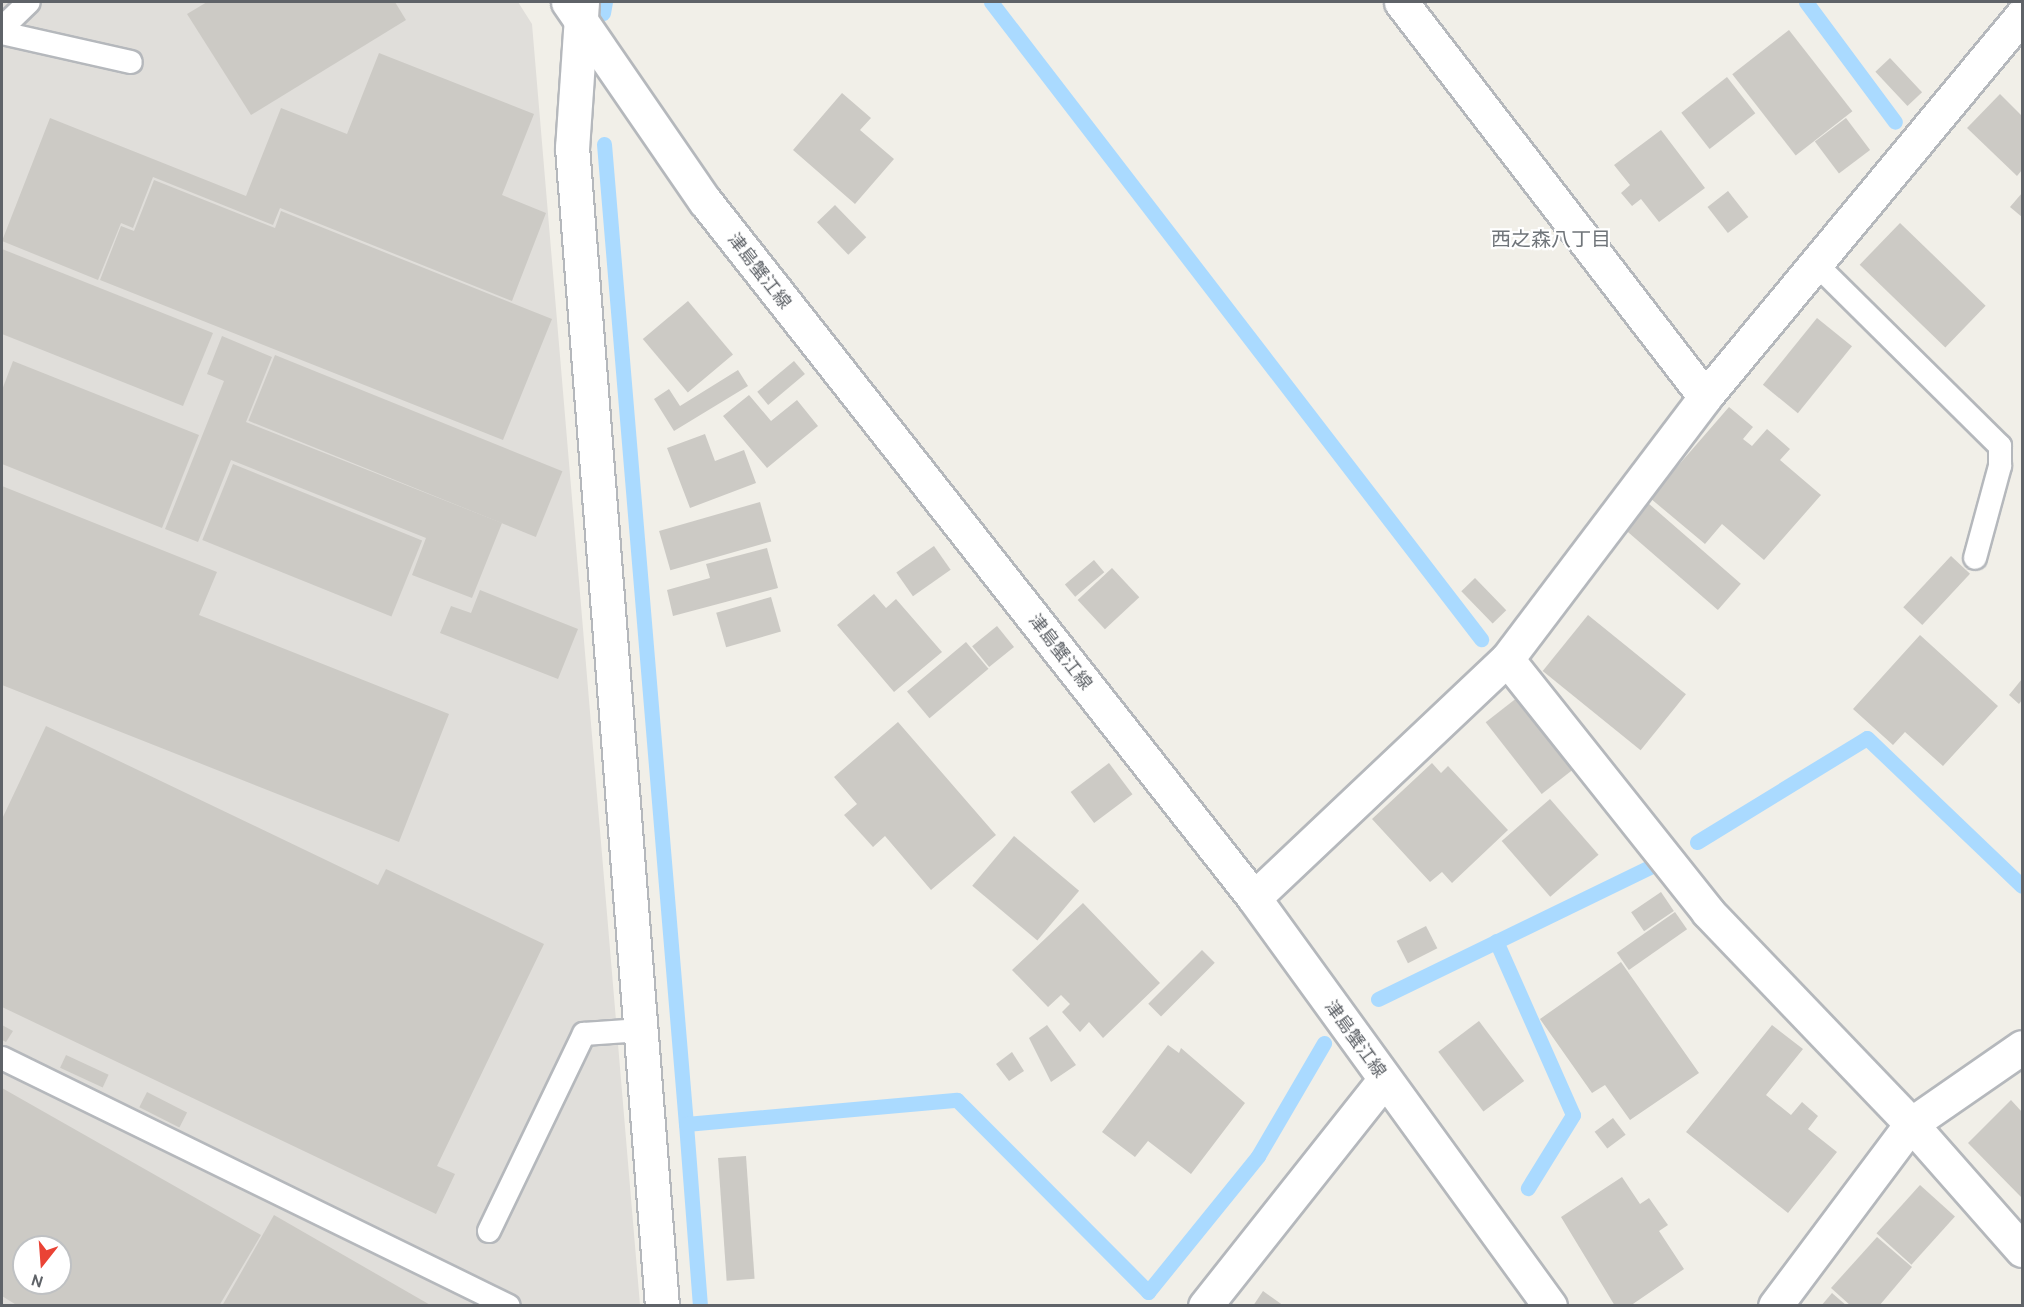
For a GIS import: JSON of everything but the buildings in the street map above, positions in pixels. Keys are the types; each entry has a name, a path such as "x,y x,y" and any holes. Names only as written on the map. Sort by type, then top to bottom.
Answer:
{"street":[{"path":"1401,2 1705,397"},
{"path":"576,8 573,147 662,1305"},
{"name":"津島蟹江線","path":"576,8 705,201 1254,898 1384,1080 1550,1305"},
{"path":"1254,898 1507,659 1705,397 2022,15"},
{"path":"1507,659 1708,912 1911,1124 2022,1250"},
{"path":"1775,1305 1911,1124 2022,1047"},
{"path":"1205,1305 1384,1080"}],"lane":[{"path":"2,28 29,2"},
{"path":"2,33 131,62"},
{"path":"1816,264 2000,446 2000,466 1975,558"},
{"path":"489,1231 584,1034 640,1030"},
{"path":"2,1058 509,1305"}],"shaded area":[{"path":"2,2 518,2 532,24 640,1305 2,1306"}],"waterway":[{"path":"603,13 605,2"},
{"path":"991,2 1481,639"},
{"path":"1806,2 1895,122"},
{"path":"604,144 686,1124"},
{"path":"1697,842 1867,738 2022,886"},
{"path":"1378,999 1652,866"},
{"path":"1496,941 1573,1115 1528,1188"},
{"path":"700,1306 686,1124 957,1100 1148,1292 1258,1156 1324,1043"}],"district":[{"name":"西之森八丁目","path":"1551,239"}]}
